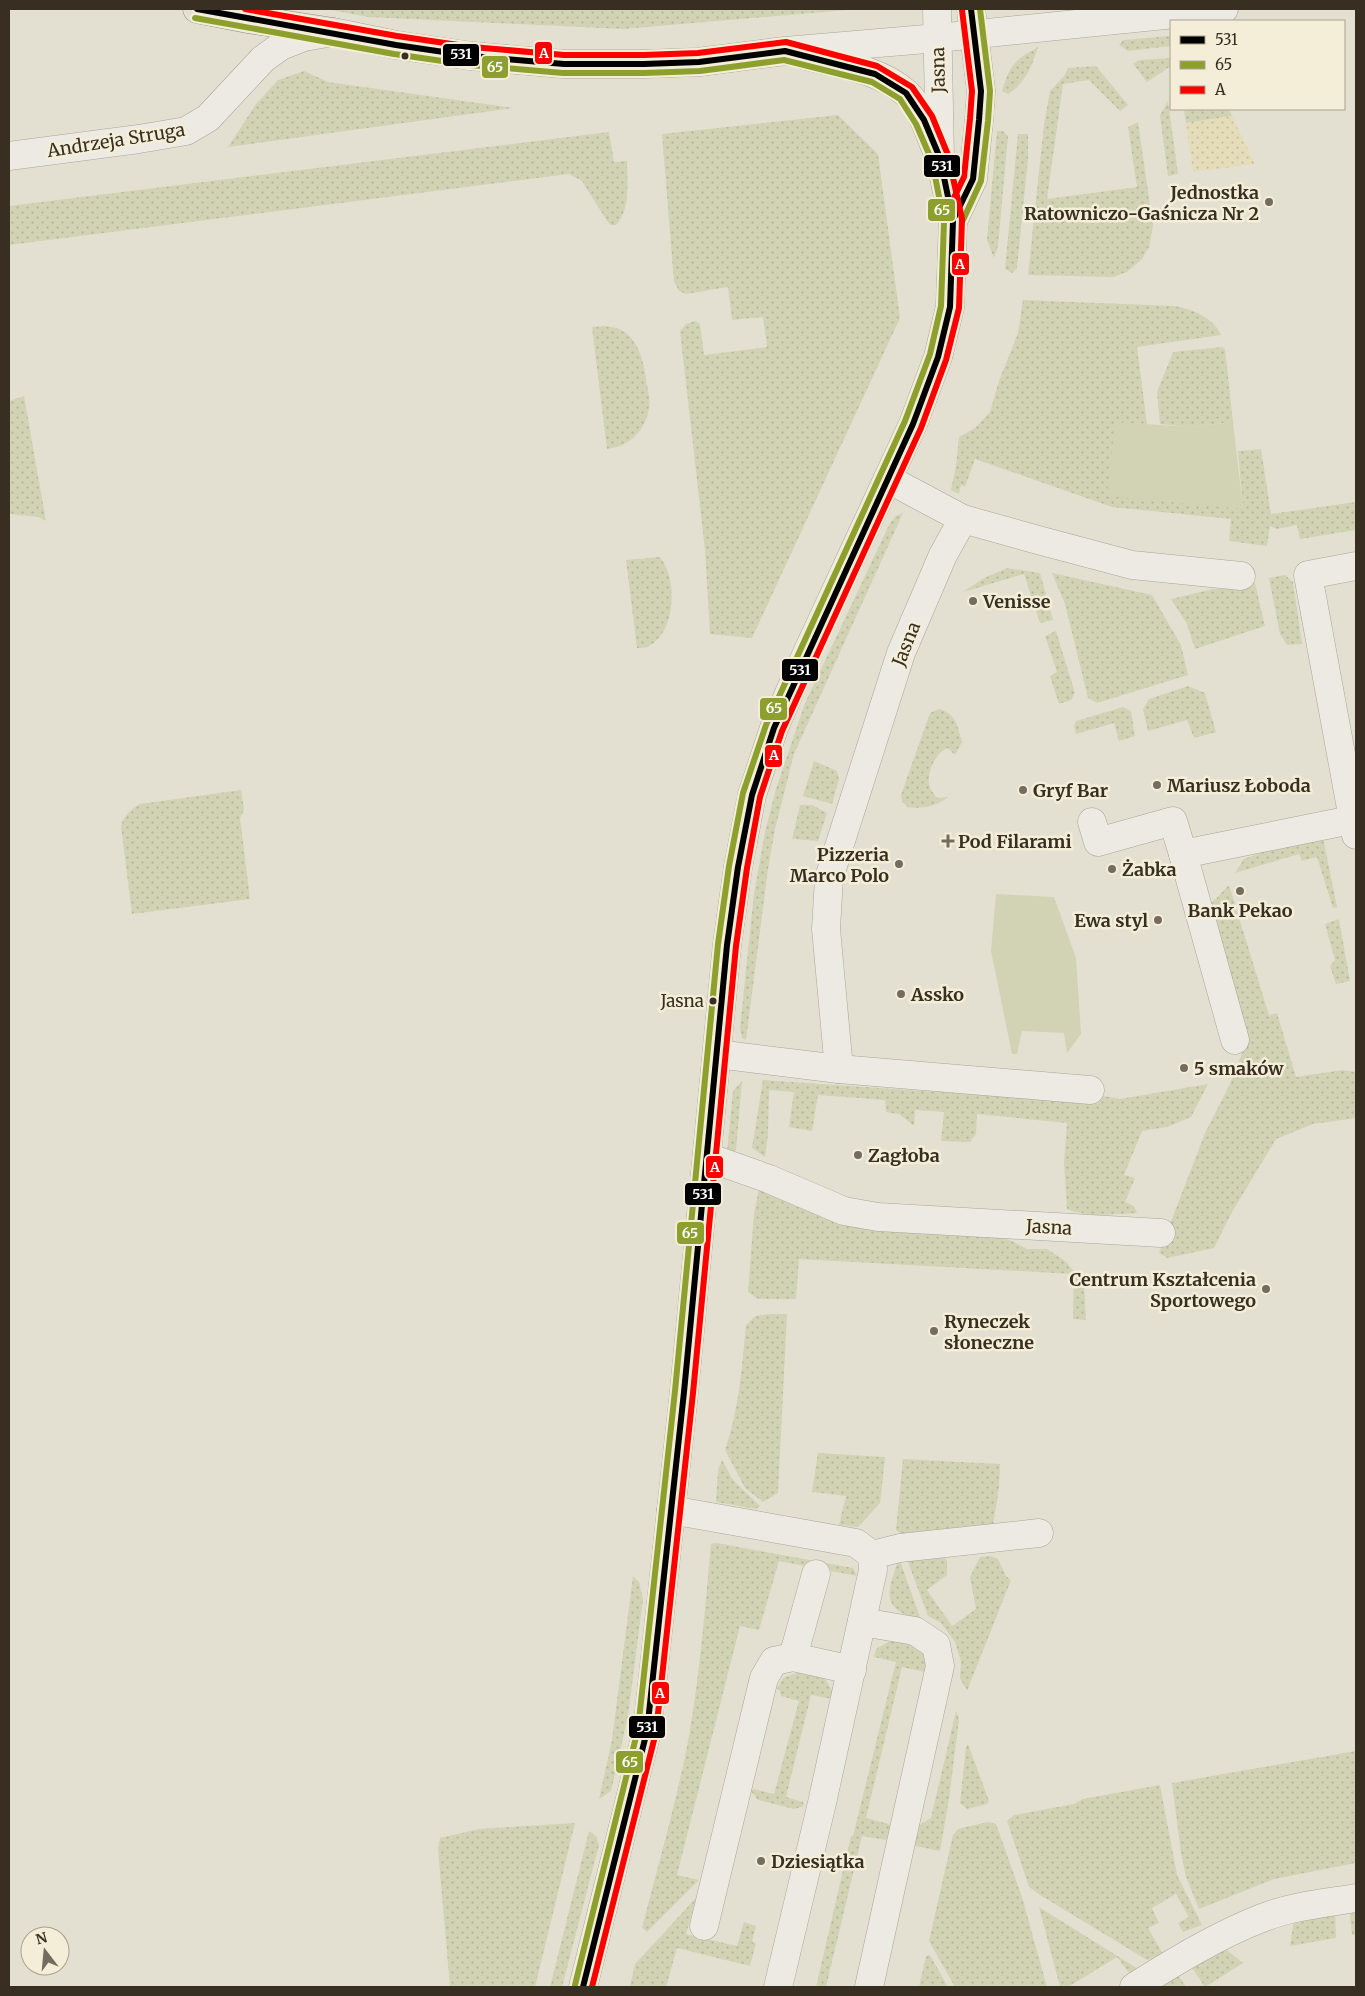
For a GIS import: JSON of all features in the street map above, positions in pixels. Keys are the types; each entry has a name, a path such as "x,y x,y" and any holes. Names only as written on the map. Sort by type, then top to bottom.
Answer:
{"main road":[{"path":"197,9 333,32"}],"street":[{"path":"937,9 938,38"},
{"name":"Andrzeja Struga","path":"9,156 186,131 208,118 263,59 281,46 304,37 333,32 396,45 471,56 564,64 634,64 699,62 785,51 938,38 973,21 1224,9"},
{"name":"Jasna","path":"953,221 973,179 975,160 981,90 973,21"},
{"name":"Jasna","path":"583,1987 647,1731 684,1392 727,945 738,867 752,795 774,728 800,668 913,424 938,357 947,324 950,307 953,221 940,158 938,38"},
{"name":"Andrzeja Struga","path":"785,51 876,74 906,93 924,120 940,158"},
{"path":"888,479 963,519 1132,565 1241,576"},
{"name":"Jasna","path":"839,1069 826,930 829,878 901,653 943,555 963,519"},
{"path":"1183,854 1355,824 1308,575 1356,566"},
{"path":"1092,822 1098,842 1173,821 1235,1040"},
{"path":"717,1054 839,1069 1090,1090"},
{"name":"Jasna","path":"706,1157 769,1179 844,1210 878,1217 1161,1233"},
{"path":"671,1510 856,1543 872,1555 873,1570 852,1670 778,1987"},
{"path":"872,1555 900,1548 1039,1533"},
{"path":"793,1657 816,1574"},
{"path":"862,1622 915,1631 936,1646 940,1666 869,1987"},
{"path":"704,1926 764,1678 774,1661 793,1657 852,1670"},
{"path":"1134,1987 1210,1943 1263,1918 1295,1909 1356,1898"}],"green space":[{"path":"326,9 859,9 623,29 368,17"},
{"path":"1170,36 1170,46 1128,51 1119,45 1123,40"},
{"path":"1038,47 1030,68 1019,85 1008,94 1002,91 1007,75 1014,64"},
{"path":"1170,58 1170,67 1147,82 1133,64 1139,60"},
{"path":"1096,66 1128,105 1120,111 1089,80 1063,84 1047,199 1137,187 1128,127 1138,122 1153,226 1149,247 1142,259 1127,272 1113,277 1028,275 1044,125 1050,91 1064,76 1068,68"},
{"path":"304,71 328,82 514,108 228,147 256,104 278,80"},
{"path":"1168,101 1178,174 1168,176 1160,115"},
{"path":"1184,110 1229,110 1232,116 1186,123"},
{"path":"838,115 878,154 900,318 752,638 710,634 705,550 680,331 686,324 695,321 700,324 704,355 767,347 763,317 732,320 728,287 686,294 679,291 674,282 662,134"},
{"path":"997,131 1003,131 1008,136 998,246 994,258 987,240"},
{"path":"609,132 614,162 627,161 626,203 621,218 616,225 611,225 607,221 582,181 569,174 9,245 9,206"},
{"path":"1018,134 1028,134 1028,159 1017,268 1012,273 1005,269"},
{"path":"1023,300 1174,306 1195,312 1213,323 1221,335 1137,347 1147,424 1115,423 1243,508 1238,451 1261,449 1271,514 1356,502 1356,530 1300,539 1297,525 1277,529 1270,526 1267,546 1229,541 1231,519 1112,507 975,459 965,487 961,485 959,494 951,490 959,437 975,428 990,412 999,381 1018,333"},
{"path":"604,326 623,331 637,346 650,401 644,425 635,437 623,445 607,449 592,327"},
{"path":"1222,347 1225,349 1233,422 1191,427 1160,424 1157,392 1173,352"},
{"path":"24,396 46,521 38,517 9,514 9,401"},
{"path":"1115,422 1191,427 1233,422 1243,509 1107,496"},
{"path":"903,513 794,754 775,829 768,869 746,1040 742,1038 740,1028 754,894 765,832 776,789 805,703 890,523 896,516"},
{"path":"660,557 670,578 672,591 669,617 665,629 658,639 648,647 637,648 626,560"},
{"path":"1007,568 1040,573 1053,620 1040,623 1024,574 963,592 984,578"},
{"path":"1052,573 1152,595 1181,645 1188,675 1097,703 1088,698 1065,604"},
{"path":"1285,575 1293,582 1302,644 1287,645 1280,634 1269,578"},
{"path":"1248,582 1255,583 1265,626 1195,649 1187,624 1171,599 1213,589 1244,588"},
{"path":"1056,631 1075,693 1071,700 1059,704 1050,676 1057,672 1045,636"},
{"path":"1188,686 1205,693 1216,732 1194,738 1187,720 1148,731 1143,709 1149,699"},
{"path":"1123,707 1131,711 1135,736 1119,741 1114,723 1076,734 1074,726 1076,721"},
{"path":"939,709 953,717 962,742 955,755 948,748 940,753 929,773 929,786 937,798 948,797 939,803 929,806 907,807 902,801 901,795 930,713"},
{"path":"814,761 837,771 839,779 832,804 803,796"},
{"path":"241,790 244,810 240,818 250,899 132,914 121,826 128,814 140,804"},
{"path":"800,805 812,805 827,813 818,841 792,839"},
{"path":"1323,838 1337,907 1333,908 1317,857 1302,861 1299,854 1235,873 1244,859 1296,840"},
{"path":"1229,885 1269,1015 1277,1013 1296,1077 1342,1070 1356,1072 1356,1118 1313,1124 1276,1139 1232,1212 1214,1248 1167,1258 1159,1253 1205,1133 1229,1086 1245,1046 1204,911"},
{"path":"996,894 1054,897 1076,958 1081,1034 1067,1053 1064,1033 1022,1031 1017,1054 1012,1054 991,951"},
{"path":"1339,919 1350,981 1336,984 1330,966 1335,960 1325,924"},
{"path":"763,1080 1067,1101 1093,1094 1120,1099 1208,1084 1191,1117 1167,1127 1142,1131 1124,1175 1135,1178 1125,1202 1134,1206 1137,1213 1102,1215 1083,1214 1067,1209 1064,1163 1067,1123 977,1114 976,1134 970,1142 941,1141 944,1112 915,1110 914,1126 899,1114 886,1112 885,1100 818,1095 812,1131 789,1127 794,1092 769,1090 768,1134 765,1157 752,1148"},
{"path":"742,1081 736,1150 731,1156 727,1152 733,1091"},
{"path":"759,1189 994,1232 1027,1249 1047,1249 1065,1261 1084,1283 1086,1320 1073,1319 1074,1274 799,1259 796,1299 758,1299 748,1292 754,1214"},
{"path":"787,1314 778,1493 763,1502 745,1488 725,1450 737,1404 746,1325 755,1316"},
{"path":"818,1453 885,1457 880,1503 858,1527 839,1525 846,1496 812,1492"},
{"path":"903,1459 1000,1464 999,1488 993,1525 904,1536 896,1530"},
{"path":"722,1460 733,1480 760,1506 756,1509 716,1502 718,1470"},
{"path":"717,1543 853,1568 857,1576 779,1561 759,1630 740,1626 677,1875 699,1880 647,1932 642,1928 673,1809 689,1736 699,1664 711,1544"},
{"path":"941,1552 947,1561 947,1575 927,1590 952,1626 976,1609 970,1577 980,1557 990,1556 998,1559 1006,1576 1011,1580 967,1691 960,1678 961,1661 955,1642 941,1623 928,1616 907,1559"},
{"path":"899,1558 921,1620 899,1611 893,1605 890,1598 892,1581"},
{"path":"633,1576 639,1582 643,1599 628,1716 611,1791 599,1799 612,1740"},
{"path":"897,1641 919,1648 926,1665 925,1672 902,1667 866,1818 889,1824 890,1826 886,1840 862,1836 826,1987 816,1987 851,1836 853,1836 896,1662 874,1657 876,1649 888,1642"},
{"path":"802,1671 824,1677 833,1692 832,1699 811,1695 786,1797 803,1802 804,1806 794,1809 758,1800 751,1791 754,1789 774,1794 799,1701 781,1696 780,1691 777,1689 783,1678"},
{"path":"956,1711 959,1719 940,1851 911,1845 916,1827 931,1818"},
{"path":"968,1744 989,1801 987,1804 967,1809 960,1803 966,1747"},
{"path":"1356,1751 1356,1863 1274,1879 1199,1909 1186,1877 1172,1783"},
{"path":"1160,1785 1177,1875 1202,1925 1183,1932 1178,1923 1189,1917 1176,1894 1152,1908 1159,1923 1148,1928 1163,1954 1147,1960 1029,1887 1007,1821 1014,1815 1074,1804 1083,1799"},
{"path":"988,1822 996,1824 1022,1897 1047,1987 955,1987 929,1941 953,1835 958,1829"},
{"path":"575,1823 535,1987 450,1987 438,1850 440,1838 479,1829"},
{"path":"589,1831 596,1836 599,1845 562,1987 550,1987"},
{"path":"696,1898 686,1934 737,1946 744,1922 756,1926 752,1942 756,1943 750,1966 677,1948 666,1987 630,1986 635,1964"},
{"path":"1356,1905 1356,1935 1352,1935 1349,1907"},
{"path":"1039,1907 1143,1972 1133,1978 1117,1957 1068,1987 1060,1987"},
{"path":"1335,1909 1336,1938 1290,1946 1294,1919"},
{"path":"1223,1947 1243,1963 1205,1987 1191,1966"},
{"path":"930,1955 948,1987 919,1987 926,1956"},
{"path":"1177,1973 1186,1987 1155,1987"}],"sand":[{"path":"1232,116 1255,164 1193,172 1186,123"}],"transit line":[{"name":"531","path":"197,9 396,45 471,56 564,64 644,64 699,62 785,51 875,74 906,93 924,120 940,158 953,221 950,307 938,357 913,424 774,728 752,795 738,867 727,945 684,1392 647,1731 583,1987"},
{"name":"A","path":"245,9 397,36 472,47 564,55 644,55 698,53 786,42 877,66 912,87 932,116 948,155 962,219 959,308 946,360 921,428 782,731 760,797 747,868 736,946 693,1393 656,1732 592,1987"},
{"name":"531","path":"955,216 973,179 979,120 981,91 971,9"},
{"name":"65","path":"963,220 981,181 988,121 990,91 980,9"},
{"name":"A","path":"947,212 964,177 970,119 972,91 962,10"},
{"name":"65","path":"195,18 394,54 470,65 563,73 644,73 700,71 784,60 872,82 900,99 916,124 932,161 944,222 941,306 930,354 905,421 766,725 743,793 729,866 718,944 675,1391 638,1729 575,1985"}],"place":[{"name":"Jednostka Ratowniczo-Gaśnicza Nr 2","path":"1269,202"},
{"name":"Venisse","path":"973,601"},
{"name":"Mariusz Łoboda","path":"1157,785"},
{"name":"Gryf Bar","path":"1023,790"},
{"name":"Pod Filarami","path":"948,841"},
{"name":"Pizzeria Marco Polo","path":"899,864"},
{"name":"Żabka","path":"1112,869"},
{"name":"Bank Pekao","path":"1240,891"},
{"name":"Ewa styl","path":"1158,920"},
{"name":"Assko","path":"901,994"},
{"name":"Jasna","path":"713,1001"},
{"name":"5 smaków","path":"1184,1068"},
{"name":"Zagłoba","path":"858,1155"},
{"name":"Centrum Kształcenia Sportowego","path":"1266,1289"},
{"name":"Ryneczek słoneczne","path":"934,1331"},
{"name":"Dziesiątka","path":"761,1861"}]}
